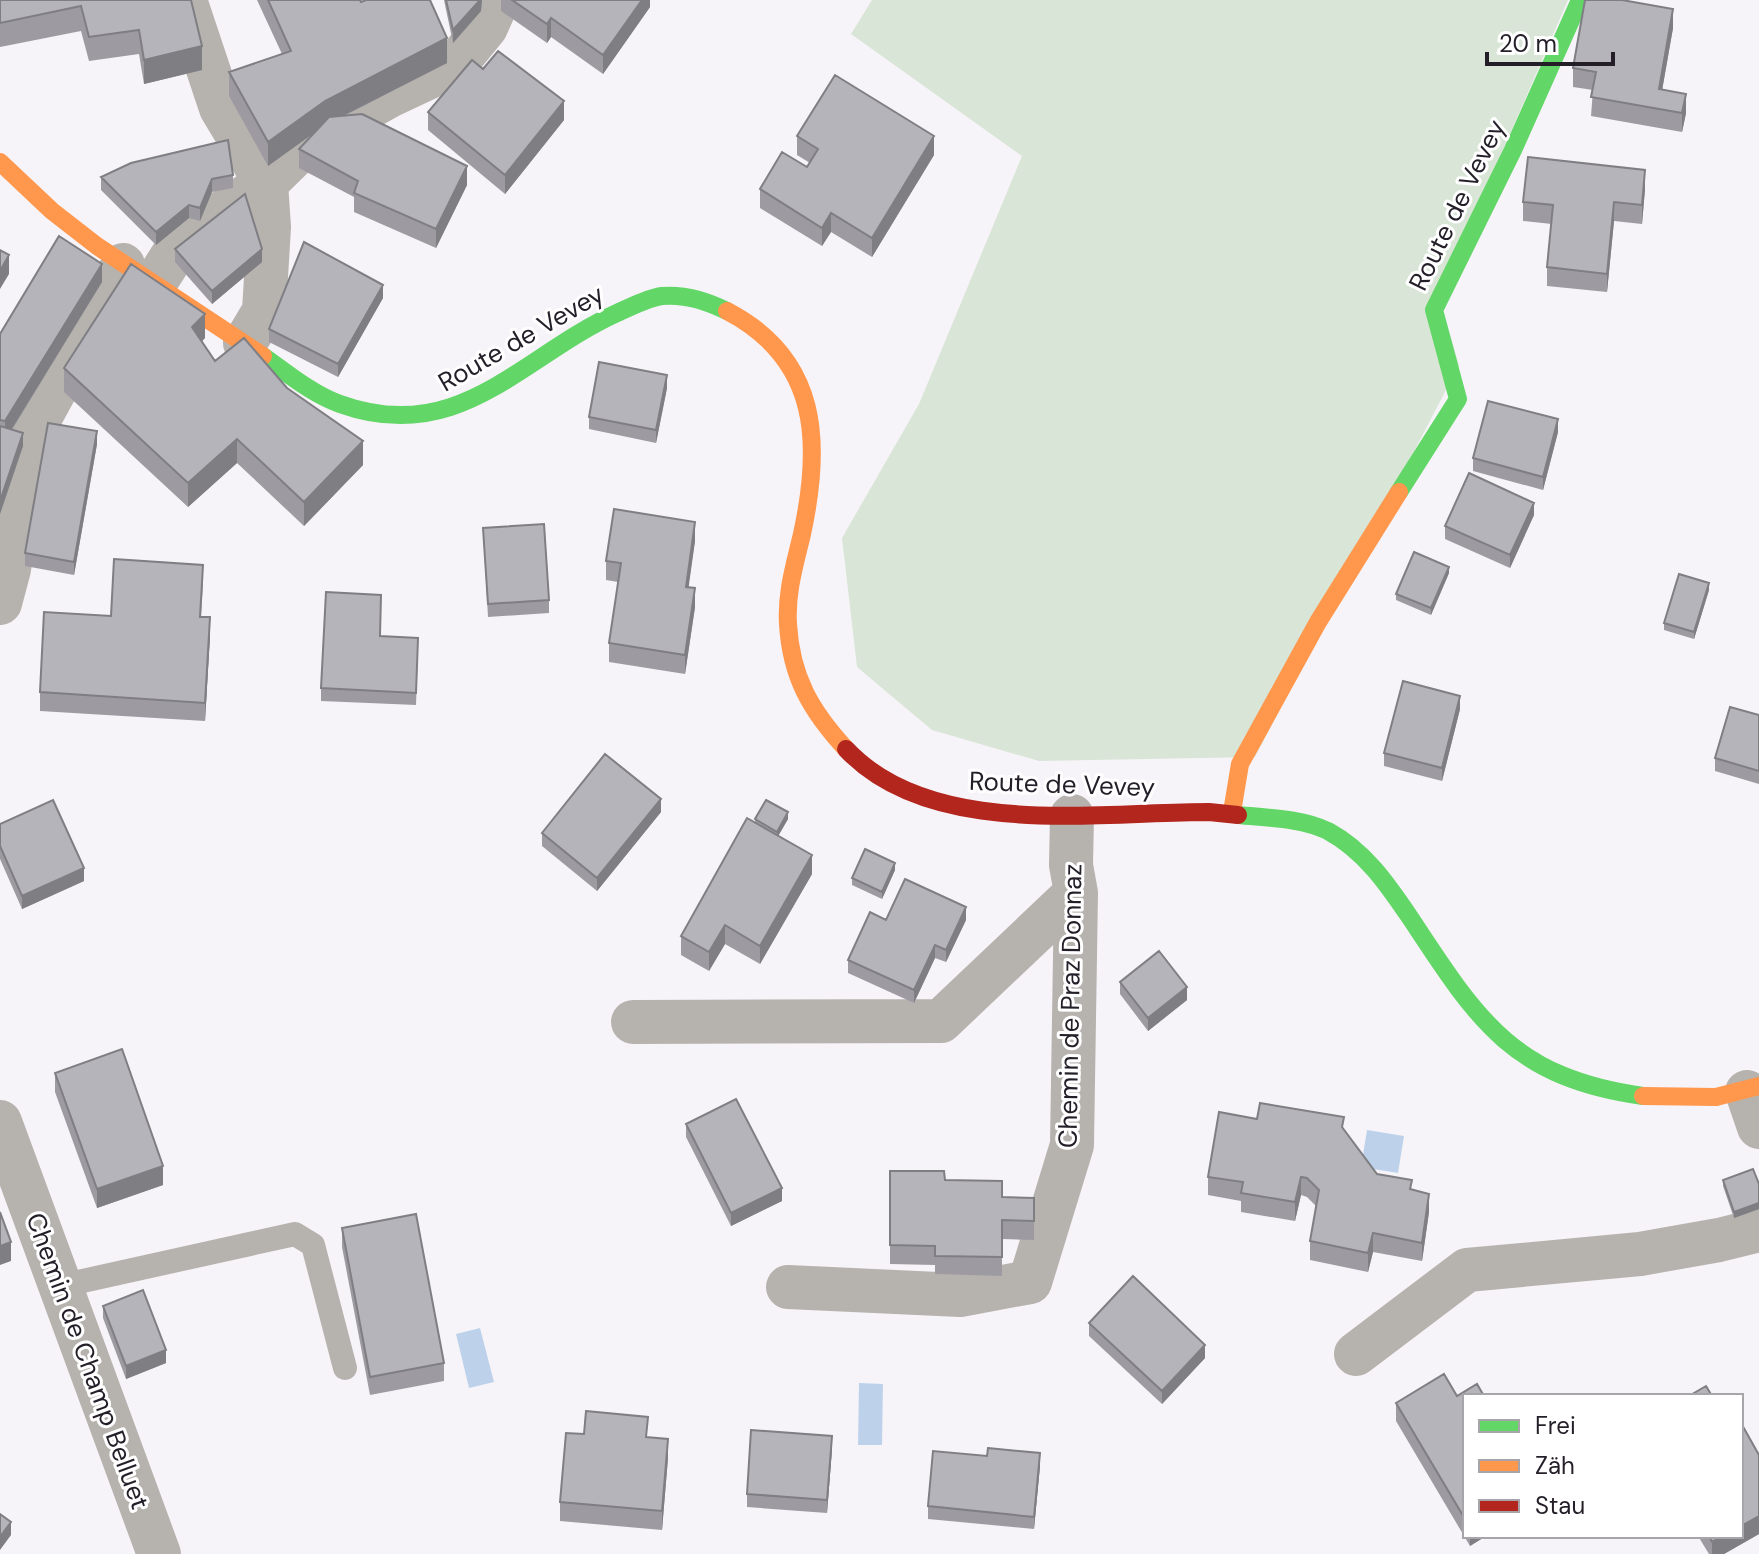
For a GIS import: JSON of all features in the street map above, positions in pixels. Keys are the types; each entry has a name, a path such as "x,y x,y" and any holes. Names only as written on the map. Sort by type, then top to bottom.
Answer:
{"street":[{"path":"185,0 221,108 266,183 269,227 264,311 245,343"},
{"path":"0,603 9,569 29,438 138,276 183,239 266,183 310,140 391,95 455,65 486,27 498,0"},
{"name":"Route de Vevey","path":"1232,812 1240,764 1247,751 1318,622 1458,399 1434,310 1513,150 1580,0"},
{"name":"Route de Vevey","path":"0,162 50,209 138,276 332,401 370,411 404,415 440,413 521,372 610,314 663,295 712,302 761,333 792,364 807,408 815,448 805,523 788,593 792,656 802,688 818,718 858,762 908,793 965,809 1072,816 1232,812 1322,828 1359,852 1387,884 1458,990 1496,1035 1529,1061 1564,1080 1625,1094 1755,1102"},
{"name":"Chemin de Praz Donnaz","path":"788,1287 960,1295 1030,1282 1072,1145 1076,893 1071,865 1072,816"},
{"path":"633,1022 941,1021 1076,893"},
{"name":"Chemin de Champ Belluet","path":"0,1122 151,1551"},
{"path":"1356,1354 1467,1270 1640,1254 1759,1230"}],"lane":[{"path":"60,1286 295,1234 313,1245 345,1368"}],"green space":[{"path":"872,0 1568,0 1439,298 1459,365 1255,757 1039,761 932,730 857,667 842,538 919,404 1022,156 851,34"}],"water":[{"path":"1367,1130 1404,1136 1398,1173 1361,1167"},
{"path":"480,1328 494,1382 469,1388 456,1334"},
{"path":"859,1383 883,1384 882,1445 858,1445"}],"building":[{"path":"0,0 191,0 202,46 144,60 139,30 89,37 81,6 0,23"},
{"path":"268,0 430,0 447,38 325,101 268,142 229,72 291,51"},
{"path":"446,0 480,0 453,30"},
{"path":"512,0 642,0 603,55 551,18 547,24"},
{"path":"1585,0 1622,0 1673,9 1659,89 1686,94 1682,113 1591,97 1596,72 1573,68"},
{"path":"498,51 564,101 505,175 428,112 472,60 483,69"},
{"path":"835,75 934,136 872,238 831,213 822,228 760,189 782,152 807,167 818,149 797,136"},
{"path":"362,114 467,166 436,229 354,193 358,181 299,149 329,117"},
{"path":"228,140 233,175 212,179 200,208 189,205 156,232 101,177 131,163"},
{"path":"1528,157 1645,170 1642,205 1614,202 1607,274 1547,267 1553,205 1523,202"},
{"path":"245,194 262,249 212,291 175,249"},
{"path":"59,236 102,264 5,421 0,420 0,334"},
{"path":"304,242 383,285 338,364 269,329"},
{"path":"0,250 9,255 0,271"},
{"path":"131,264 205,314 192,327 215,361 244,338 287,388 363,441 304,502 237,439 188,483 64,368"},
{"path":"599,362 667,375 656,430 589,417"},
{"path":"1488,401 1558,419 1543,477 1473,458"},
{"path":"48,423 97,431 74,562 25,553"},
{"path":"0,426 23,433 0,501"},
{"path":"1469,473 1534,503 1510,555 1445,526"},
{"path":"614,509 695,522 686,587 695,588 685,655 609,643 621,563 606,561"},
{"path":"544,524 549,600 488,604 483,528"},
{"path":"1414,552 1449,567 1431,608 1396,594"},
{"path":"114,559 203,565 200,617 210,617 205,703 40,692 44,612 111,616"},
{"path":"1679,574 1709,583 1694,632 1664,623"},
{"path":"326,592 381,595 380,636 418,638 416,693 321,688"},
{"path":"1403,681 1460,696 1442,768 1384,753"},
{"path":"1730,707 1759,715 1759,771 1715,758"},
{"path":"605,754 661,799 597,878 542,833"},
{"path":"53,800 84,868 22,896 0,846 0,824"},
{"path":"766,800 788,812 777,832 755,819"},
{"path":"747,818 812,855 760,946 725,925 709,952 681,936"},
{"path":"865,849 895,863 882,892 852,878"},
{"path":"905,879 966,907 946,950 935,945 914,990 848,960 870,912 886,920"},
{"path":"1159,951 1187,987 1148,1018 1120,982"},
{"path":"122,1049 163,1166 97,1189 55,1073"},
{"path":"736,1099 782,1188 731,1213 686,1124"},
{"path":"1260,1103 1344,1117 1342,1127 1377,1174 1412,1180 1410,1189 1429,1194 1422,1243 1373,1233 1368,1253 1310,1241 1319,1190 1307,1178 1301,1177 1295,1202 1241,1193 1243,1182 1208,1177 1219,1112 1257,1119"},
{"path":"1753,1169 1759,1184 1759,1203 1734,1212 1723,1180"},
{"path":"890,1171 944,1171 945,1180 1002,1181 1002,1197 1034,1198 1034,1221 1002,1220 1002,1257 935,1256 935,1246 890,1245"},
{"path":"0,1212 11,1242 0,1246"},
{"path":"416,1214 444,1363 370,1377 342,1228"},
{"path":"1133,1276 1205,1345 1162,1391 1089,1323"},
{"path":"143,1290 166,1350 126,1366 103,1306"},
{"path":"1444,1374 1457,1396 1477,1384 1483,1394 1463,1394 1463,1516 1396,1403"},
{"path":"1706,1386 1711,1394 1692,1394"},
{"path":"586,1411 648,1417 646,1437 668,1439 662,1511 560,1502 566,1433 584,1434"},
{"path":"1743,1427 1759,1455 1759,1516 1743,1525"},
{"path":"751,1430 832,1436 827,1500 747,1494"},
{"path":"988,1448 1040,1453 1034,1517 928,1506 933,1451 987,1456"},
{"path":"0,1514 11,1522 0,1537"}],"traffic: fast":[{"path":"1399,492 1458,399 1434,310 1513,150 1580,0"},
{"path":"263,356 310,389 340,404 382,414 420,414 455,405 488,391 583,331 651,299 687,297 727,311"},
{"path":"1238,815 1307,823 1341,839 1384,881 1457,987 1504,1039 1531,1059 1562,1075 1643,1096"}],"traffic: slow":[{"path":"0,162 52,211 97,246 263,356"},
{"path":"727,311 757,331 780,353 796,378 806,406 812,467 790,589 790,643 793,661 805,692 846,749"},
{"path":"1232,812 1240,764 1318,622 1399,492"},
{"path":"1643,1096 1716,1097 1759,1086"}],"traffic: jam":[{"path":"846,749 881,778 922,797 968,808 1067,816 1209,812 1238,815"}]}
